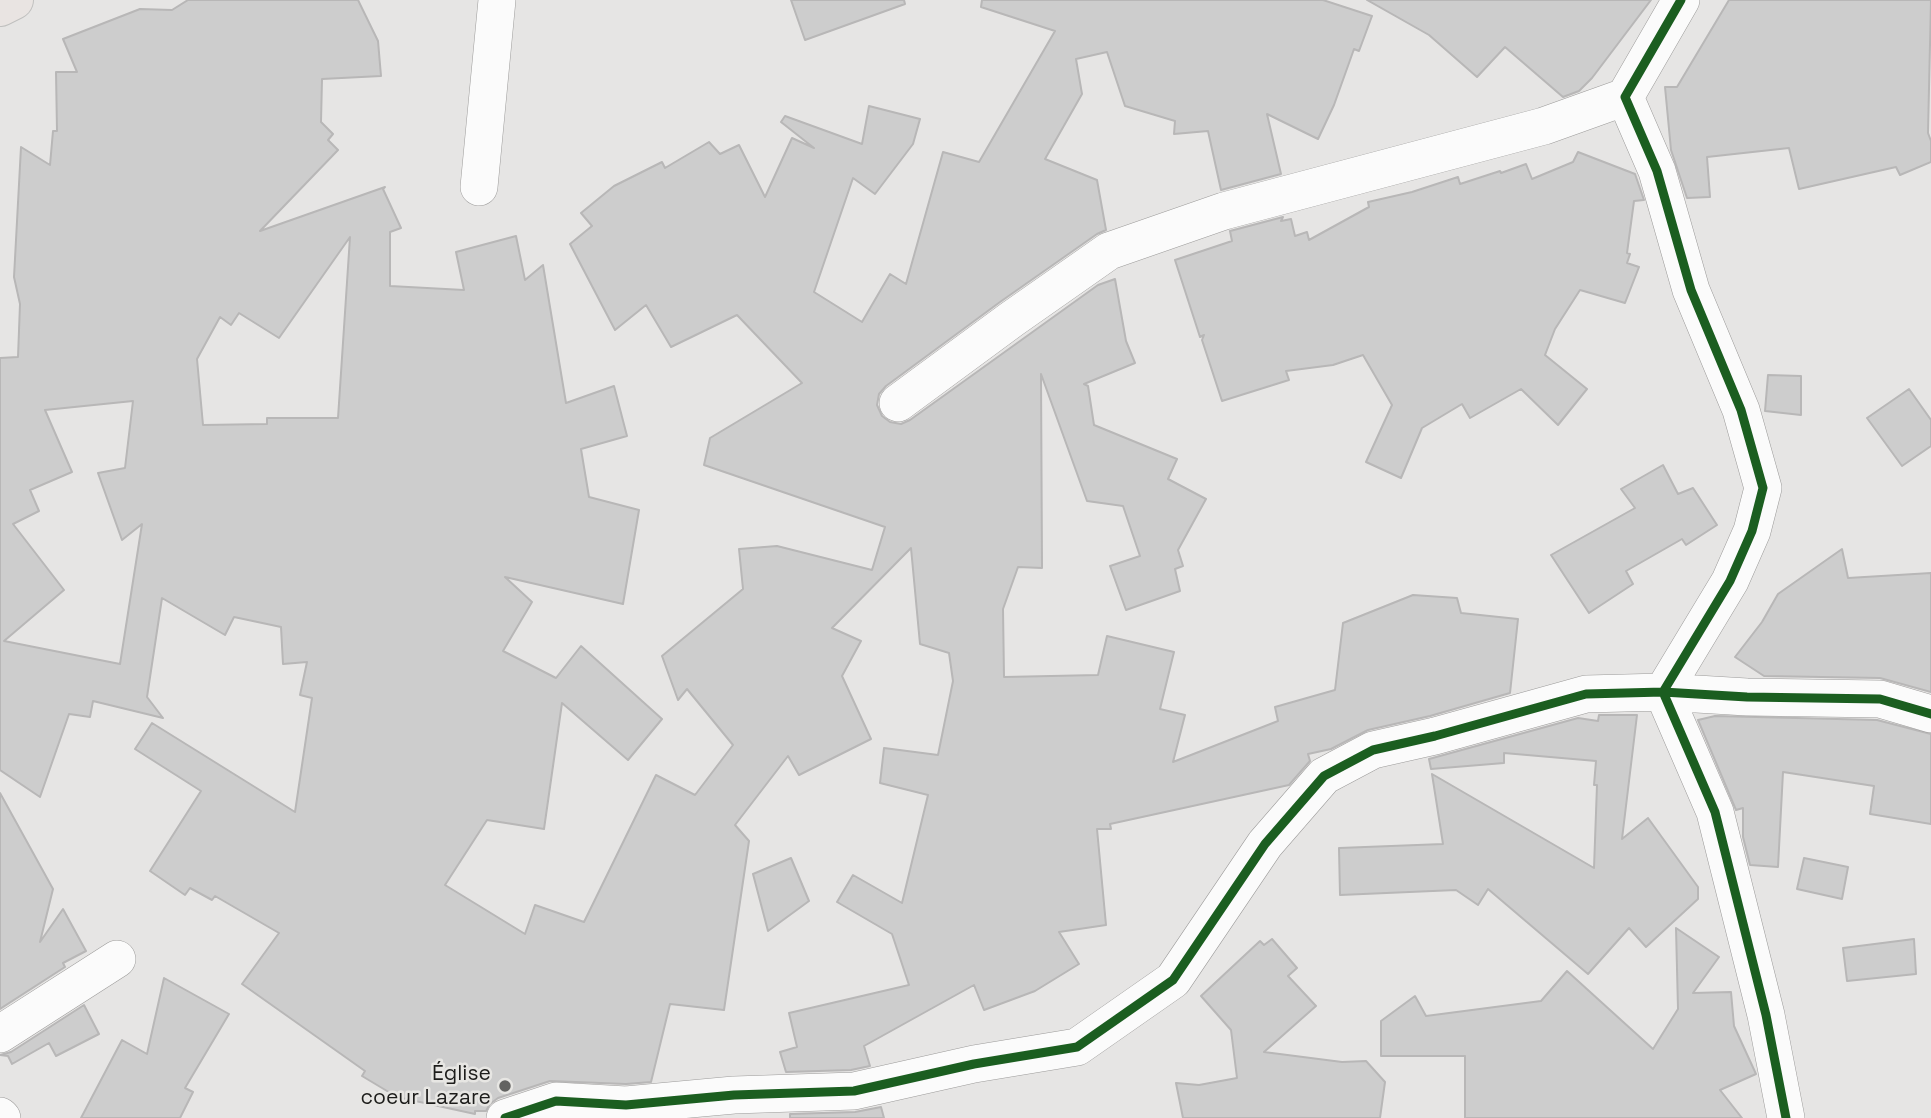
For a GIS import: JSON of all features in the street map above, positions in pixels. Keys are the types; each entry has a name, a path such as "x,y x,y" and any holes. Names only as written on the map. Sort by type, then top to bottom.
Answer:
{"main road":[{"path":"0,6 14,0"}],"street":[{"path":"479,187 497,0"},
{"path":"898,403 1012,318 1109,251 1224,211 1544,126 1625,97 1681,0"},
{"path":"1625,97 1657,171 1691,290 1741,410 1763,488 1752,531 1730,581 1663,692"},
{"path":"1663,692 1715,813 1766,1015 1786,1118"},
{"path":"505,1118 556,1101 626,1105 734,1095 854,1091 974,1064 1077,1048 1173,980 1265,844 1324,776 1373,750 1435,736 1587,694 1663,692 1747,697 1880,699 1931,715"},
{"path":"0,1034 117,959"}],"building":[{"path":"188,0 358,0 378,41 381,76 322,79 321,122 333,134 328,140 338,150 260,231 385,187 383,189 401,228 390,232 390,286 464,290 456,252 516,236 525,280 543,265 566,403 614,386 627,436 581,449 589,497 639,510 623,604 505,577 532,602 503,651 556,678 581,646 662,719 628,760 562,703 544,829 487,820 445,885 525,934 535,905 584,922 656,775 695,795 733,745 687,689 678,700 662,656 743,589 739,549 777,546 872,570 885,527 704,465 710,438 802,383 737,315 671,347 646,305 615,330 570,244 592,226 581,213 614,186 662,162 665,168 709,142 720,154 739,145 765,197 792,138 814,148 781,122 785,116 862,144 869,106 920,119 913,144 875,194 853,178 814,292 862,322 890,274 906,284 943,152 979,162 1055,31 981,7 982,0 1323,0 1372,16 1359,51 1354,49 1334,105 1318,139 1267,114 1281,174 1221,190 1208,131 1174,134 1175,121 1125,106 1107,52 1076,59 1082,94 1045,159 1097,180 1106,230 1000,302 886,386 879,394 877,405 882,416 890,422 901,424 910,420 1098,285 1115,279 1126,341 1135,363 1084,384 1088,386 1094,425 1177,459 1168,479 1206,499 1178,550 1183,566 1175,569 1180,591 1126,610 1110,566 1140,556 1123,506 1087,501 1041,374 1042,568 1018,567 1003,609 1004,677 1098,675 1107,636 1174,652 1160,709 1185,715 1173,762 1278,721 1275,707 1335,690 1343,623 1413,595 1457,598 1461,613 1518,619 1510,693 1368,730 1331,749 1308,754 1310,761 1289,785 1110,824 1111,829 1097,829 1106,925 1059,932 1079,964 1035,991 984,1010 974,985 864,1046 870,1066 851,1070 786,1072 780,1052 797,1047 789,1013 909,985 892,934 837,902 853,875 902,903 928,795 880,783 884,748 938,755 953,681 949,653 920,644 911,548 832,628 861,641 842,676 871,739 799,775 788,756 735,825 749,841 724,1010 670,1004 651,1082 626,1084 550,1081 498,1098 486,1111 475,1111 475,1114 397,1097 362,1076 365,1071 242,984 279,933 215,896 212,900 190,888 185,895 150,871 201,791 135,749 152,723 295,812 312,698 300,695 307,662 283,664 281,627 234,617 225,635 162,598 147,697 163,718 93,701 90,717 69,714 40,797 0,770 0,358 18,357 20,304 14,277 21,147 50,165 53,131 57,131 56,72 77,72 63,39 140,9 172,10","holes":["350,237 338,418 267,418 267,424 203,425 197,359 220,317 231,325 239,313 279,338","133,401 125,468 98,473 122,540 142,524 120,664 4,641 64,590 13,524 39,511 30,490 72,472 45,410"]},
{"path":"791,0 904,0 905,4 805,40"},
{"path":"1367,0 1651,0 1592,78 1579,91 1563,97 1505,47 1477,77 1429,35"},
{"path":"1729,0 1931,0 1928,133 1931,141 1931,162 1900,175 1896,167 1799,189 1789,148 1707,157 1710,197 1687,198 1671,150 1665,87 1677,87"},
{"path":"1578,152 1635,174 1644,200 1634,201 1627,263 1639,267 1625,303 1580,290 1555,329 1545,355 1587,389 1558,425 1521,389 1470,418 1462,404 1422,428 1401,478 1366,462 1392,405 1363,355 1333,365 1286,371 1289,380 1222,401 1202,340 1204,335 1200,337 1175,260 1232,241 1230,231 1283,217 1281,221 1291,219 1295,236 1307,232 1309,240 1369,207 1368,202 1412,192 1458,177 1460,184 1526,164 1532,179 1573,162"},
{"path":"1768,375 1801,376 1801,415 1765,411"},
{"path":"1909,389 1931,420 1931,446 1902,466 1867,418"},
{"path":"1663,465 1678,494 1693,488 1717,525 1686,545 1682,539 1626,571 1633,584 1589,613 1551,555 1635,508 1621,489"},
{"path":"1842,549 1848,578 1931,573 1931,692 1880,678 1764,676 1735,657 1762,622 1778,594"},
{"path":"1599,715 1637,715 1622,839 1648,818 1698,887 1698,899 1646,947 1629,928 1588,974 1488,889 1478,905 1456,890 1340,895 1339,848 1443,844 1432,774 1594,868 1596,761 1504,753 1504,763 1431,769 1429,759 1578,718 1598,721"},
{"path":"1715,716 1877,720 1931,734 1931,824 1870,814 1874,786 1783,772 1778,867 1750,865 1743,837 1743,808 1736,810 1698,720"},
{"path":"0,793 53,889 40,942 63,909 86,951 63,963 65,967 0,1009"},
{"path":"791,858 809,901 768,931 753,874"},
{"path":"1804,858 1848,867 1842,899 1797,889"},
{"path":"1676,928 1719,957 1693,993 1731,992 1734,1026 1756,1074 1720,1090 1742,1118 1465,1118 1465,1056 1381,1056 1381,1021 1415,996 1426,1016 1541,1001 1567,971 1653,1049 1678,1009"},
{"path":"1272,939 1297,968 1288,976 1316,1006 1264,1052 1342,1062 1366,1061 1385,1082 1380,1118 1183,1118 1176,1083 1199,1085 1237,1078 1231,1030 1201,996 1260,941 1264,945"},
{"path":"1914,939 1916,974 1847,981 1843,948"},
{"path":"164,978 229,1014 185,1088 193,1092 180,1118 81,1118 122,1040 147,1054"},
{"path":"84,1005 99,1034 56,1056 49,1043 12,1064 8,1056 0,1055 11,1052"},
{"path":"881,1107 884,1118 790,1118 790,1114 855,1112"}],"cycle path":[{"path":"1681,0 1625,97 1657,171 1691,290 1741,410 1763,488 1752,531 1730,581 1663,692 1715,812 1766,1015 1786,1118"},
{"path":"505,1118 556,1101 626,1105 734,1095 854,1091 974,1064 1077,1047 1173,980 1265,844 1324,776 1373,750 1435,736 1586,694 1663,692 1747,697 1880,699 1931,714"}],"place":[{"name":"Église coeur Lazare","path":"505,1086"}]}
